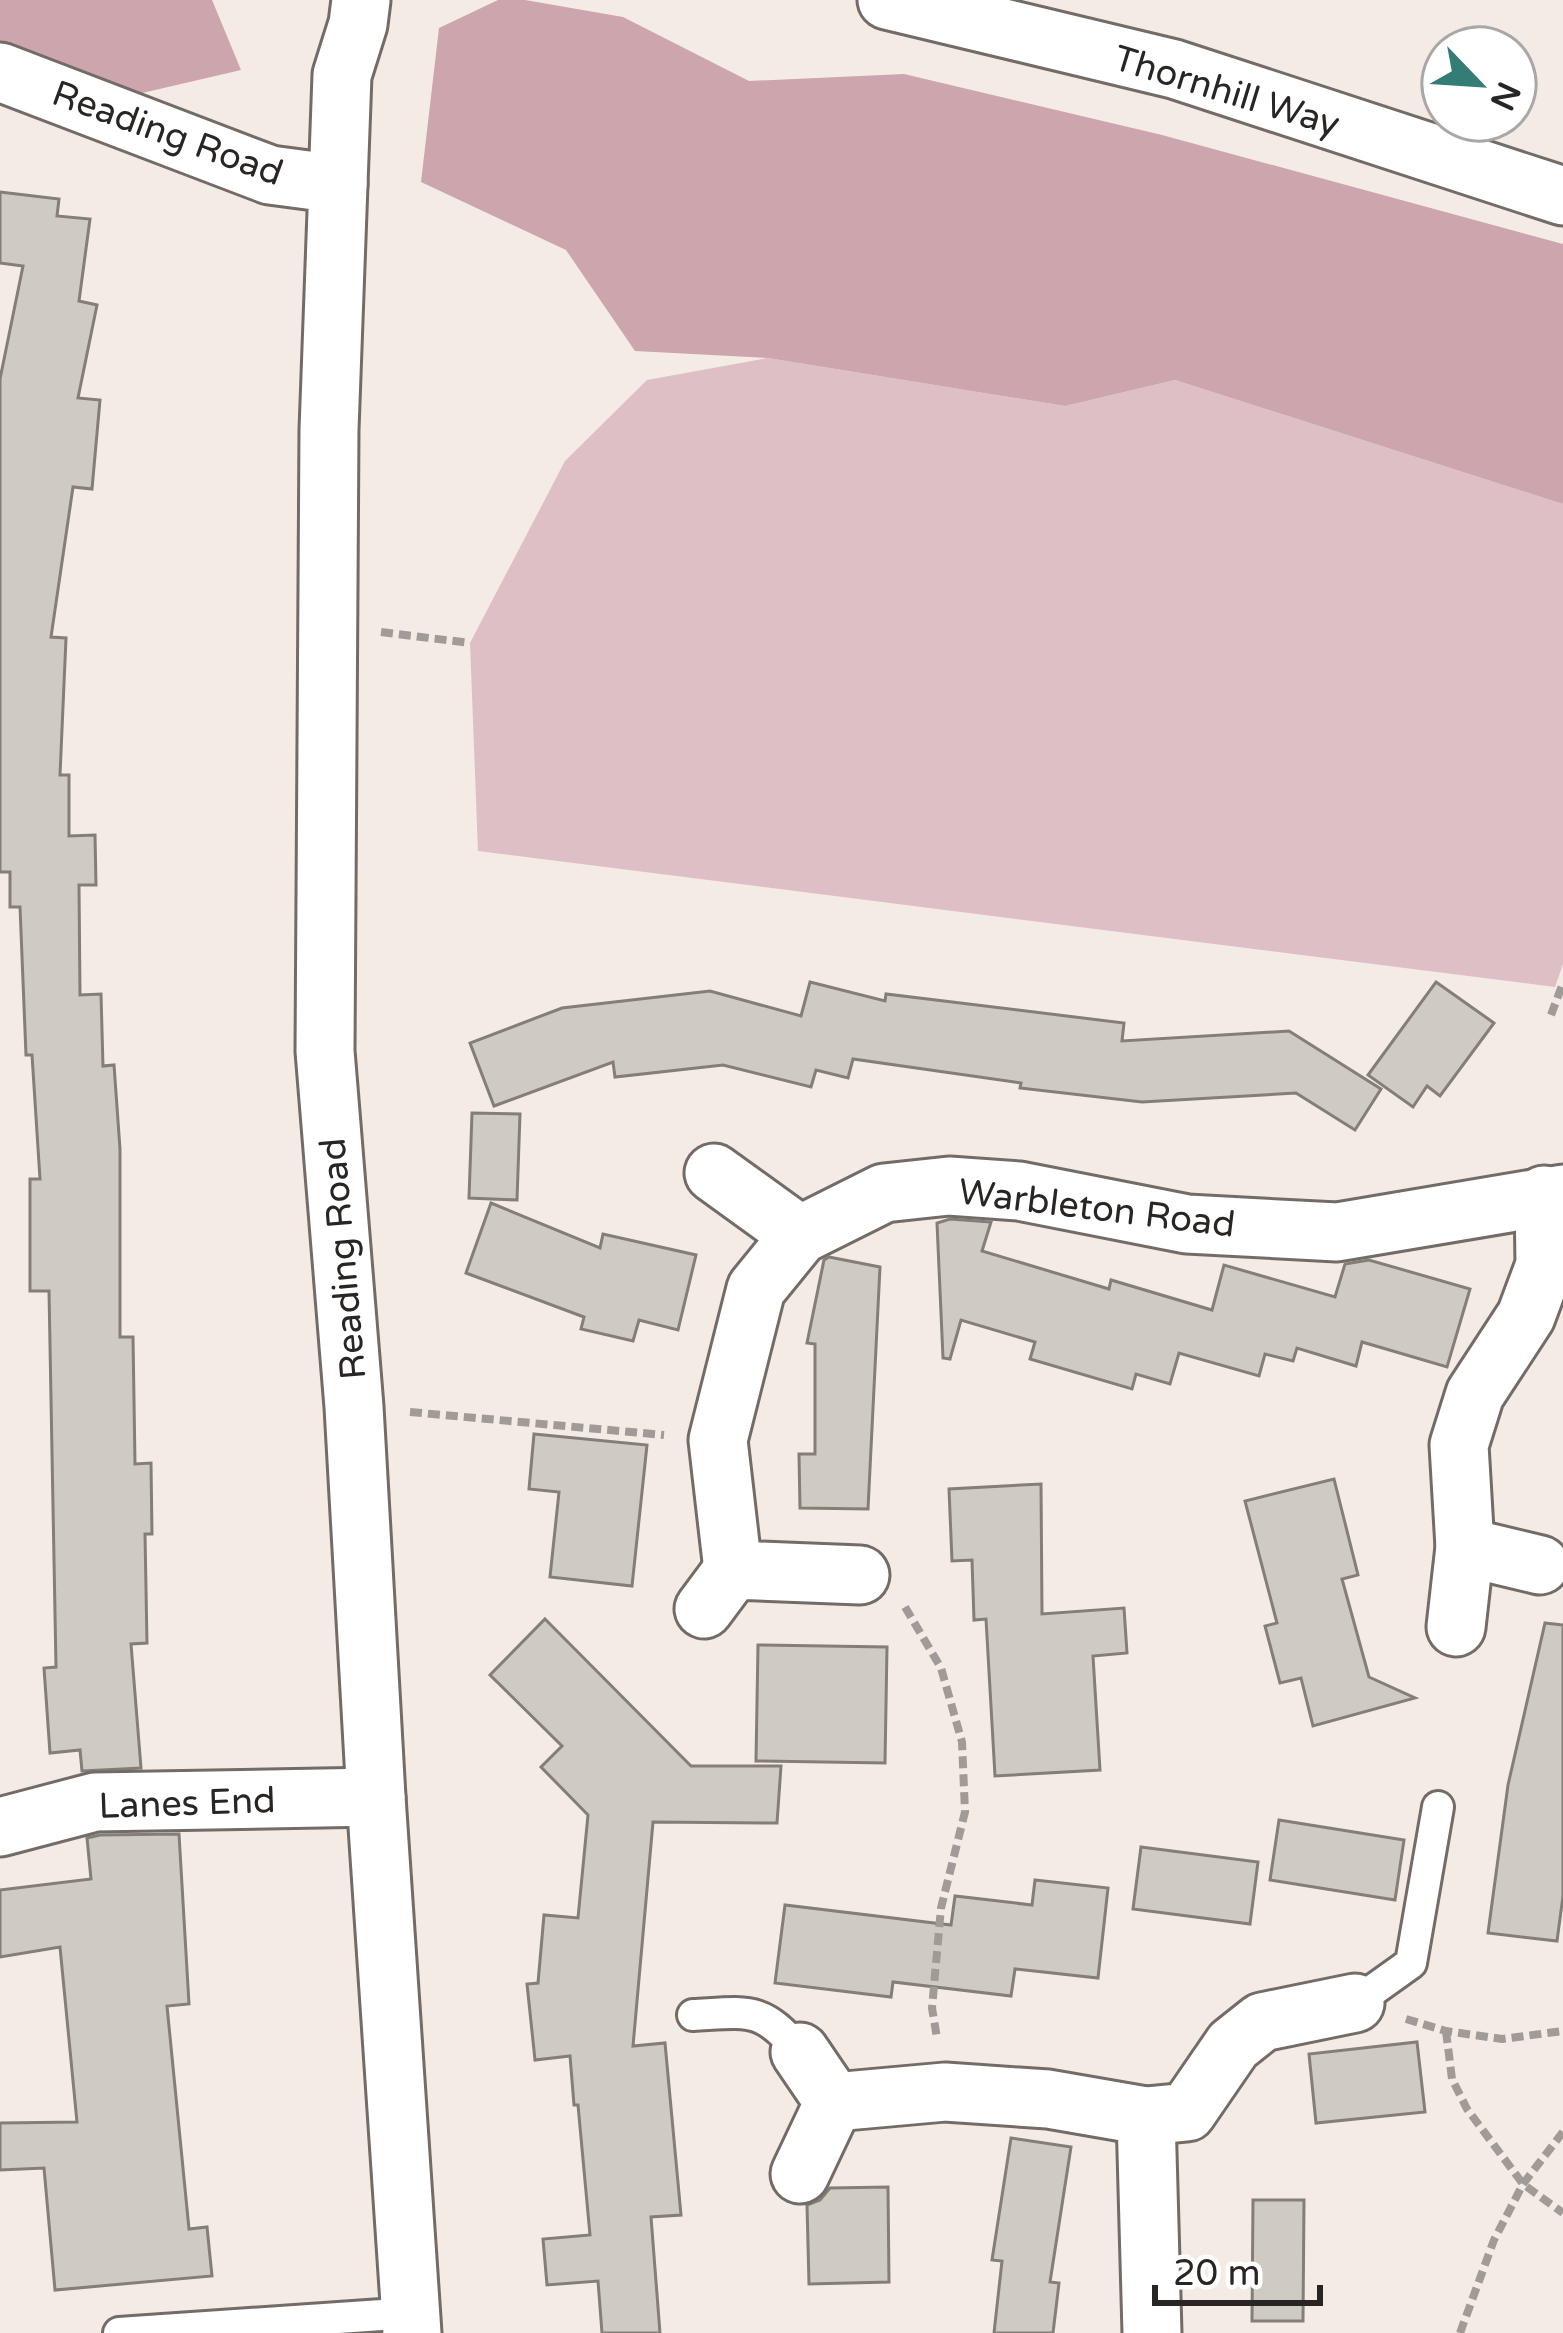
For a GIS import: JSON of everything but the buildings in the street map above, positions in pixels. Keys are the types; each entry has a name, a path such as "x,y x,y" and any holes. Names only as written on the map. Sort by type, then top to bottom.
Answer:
{"street":[{"name":"Reading Road","path":"321,0 342,75"},
{"name":"Reading Road","path":"361,0 342,75 328,430 325,1051 354,1407 412,2323"},
{"name":"Thornhill Way","path":"887,0 1174,69 1563,196"},
{"name":"Reading Road","path":"0,72 270,175 338,184"},
{"path":"714,1173 800,1235"},
{"name":"Warbleton Road","path":"860,1574 719,1590 718,1440 756,1289 800,1235 884,1193 949,1186 1019,1191 1187,1224 1337,1232 1554,1195 1545,1265 1526,1316 1475,1394 1459,1444 1465,1547 1456,1627"},
{"path":"1465,1547 1540,1565"},
{"name":"Lanes End","path":"0,1827 95,1802 376,1797"},
{"path":"834,2102 945,2092 1048,2099 1146,2116 1187,2112 1233,2045 1262,2022 1355,2003"},
{"path":"800,2052 834,2102"},
{"path":"800,2174 834,2102"},
{"path":"1146,2116 1152,2333"}],"lane":[{"path":"1355,2003 1411,1963 1438,1807"},
{"path":"693,2015 761,2015 800,2052"},
{"path":"119,2333 412,2323"}],"path":[{"path":"326,626 470,643"},
{"path":"1551,1015 1563,983"},
{"path":"354,1407 718,1440"},
{"path":"860,1574 905,1607 941,1669 962,1742 964,1812 941,1908 932,2008 945,2092"},
{"path":"1355,2003 1446,2031 1502,2039 1563,2031"},
{"path":"1446,2031 1452,2080 1467,2109 1523,2184 1563,2213"},
{"path":"1460,2333 1493,2240 1523,2184 1563,2132"}],"shaded area":[{"path":"0,0 212,0 241,70 138,94 0,43"},
{"path":"498,0 525,0 623,17 749,81 904,74 1162,135 1563,244 1563,504 1175,380 1065,406 768,358 635,351 566,250 421,182 439,28"},
{"path":"768,358 1065,406 1175,380 1563,504 1563,964 1555,987 478,851 470,643 565,461 647,380"}]}
